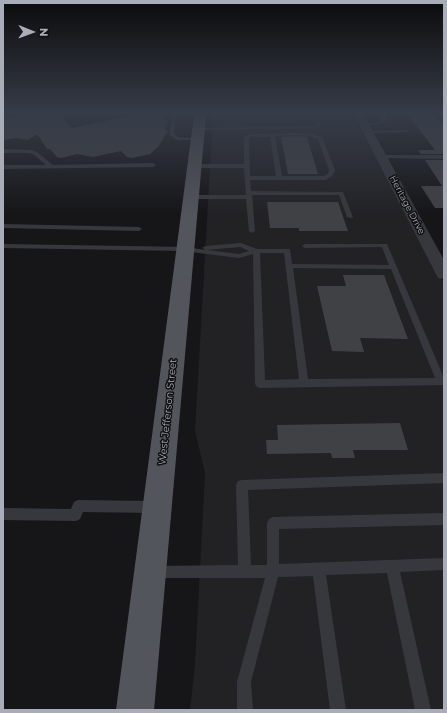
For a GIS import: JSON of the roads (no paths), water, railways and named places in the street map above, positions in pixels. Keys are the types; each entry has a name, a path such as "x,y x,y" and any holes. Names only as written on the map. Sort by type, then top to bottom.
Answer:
{"main road":[{"name":"West Jefferson Street","path":"135,710 197,148"}],"street":[{"name":"Heritage Drive","path":"376,148 444,274"}],"lane":[{"path":"247,148 248,195 252,230"},
{"path":"274,148 279,178"},
{"path":"247,178 325,178 330,175 332,170 324,148"},
{"path":"3,151 28,151 35,153 52,167"},
{"path":"381,157 444,157"},
{"path":"3,167 153,165"},
{"path":"195,166 248,166"},
{"path":"191,197 341,193 350,217"},
{"path":"4,229 27,226 139,228"},
{"path":"256,251 260,384 441,382 385,245 305,246"},
{"path":"3,246 186,250 239,256 256,251 286,251 304,383"},
{"path":"288,266 394,267"},
{"path":"245,571 242,485 444,478"},
{"path":"3,514 76,514 78,506 158,507"},
{"path":"245,710 244,682 273,571 273,523 444,519"},
{"path":"150,572 273,571 444,564"},
{"path":"392,566 423,710"},
{"path":"319,569 338,710"}]}
